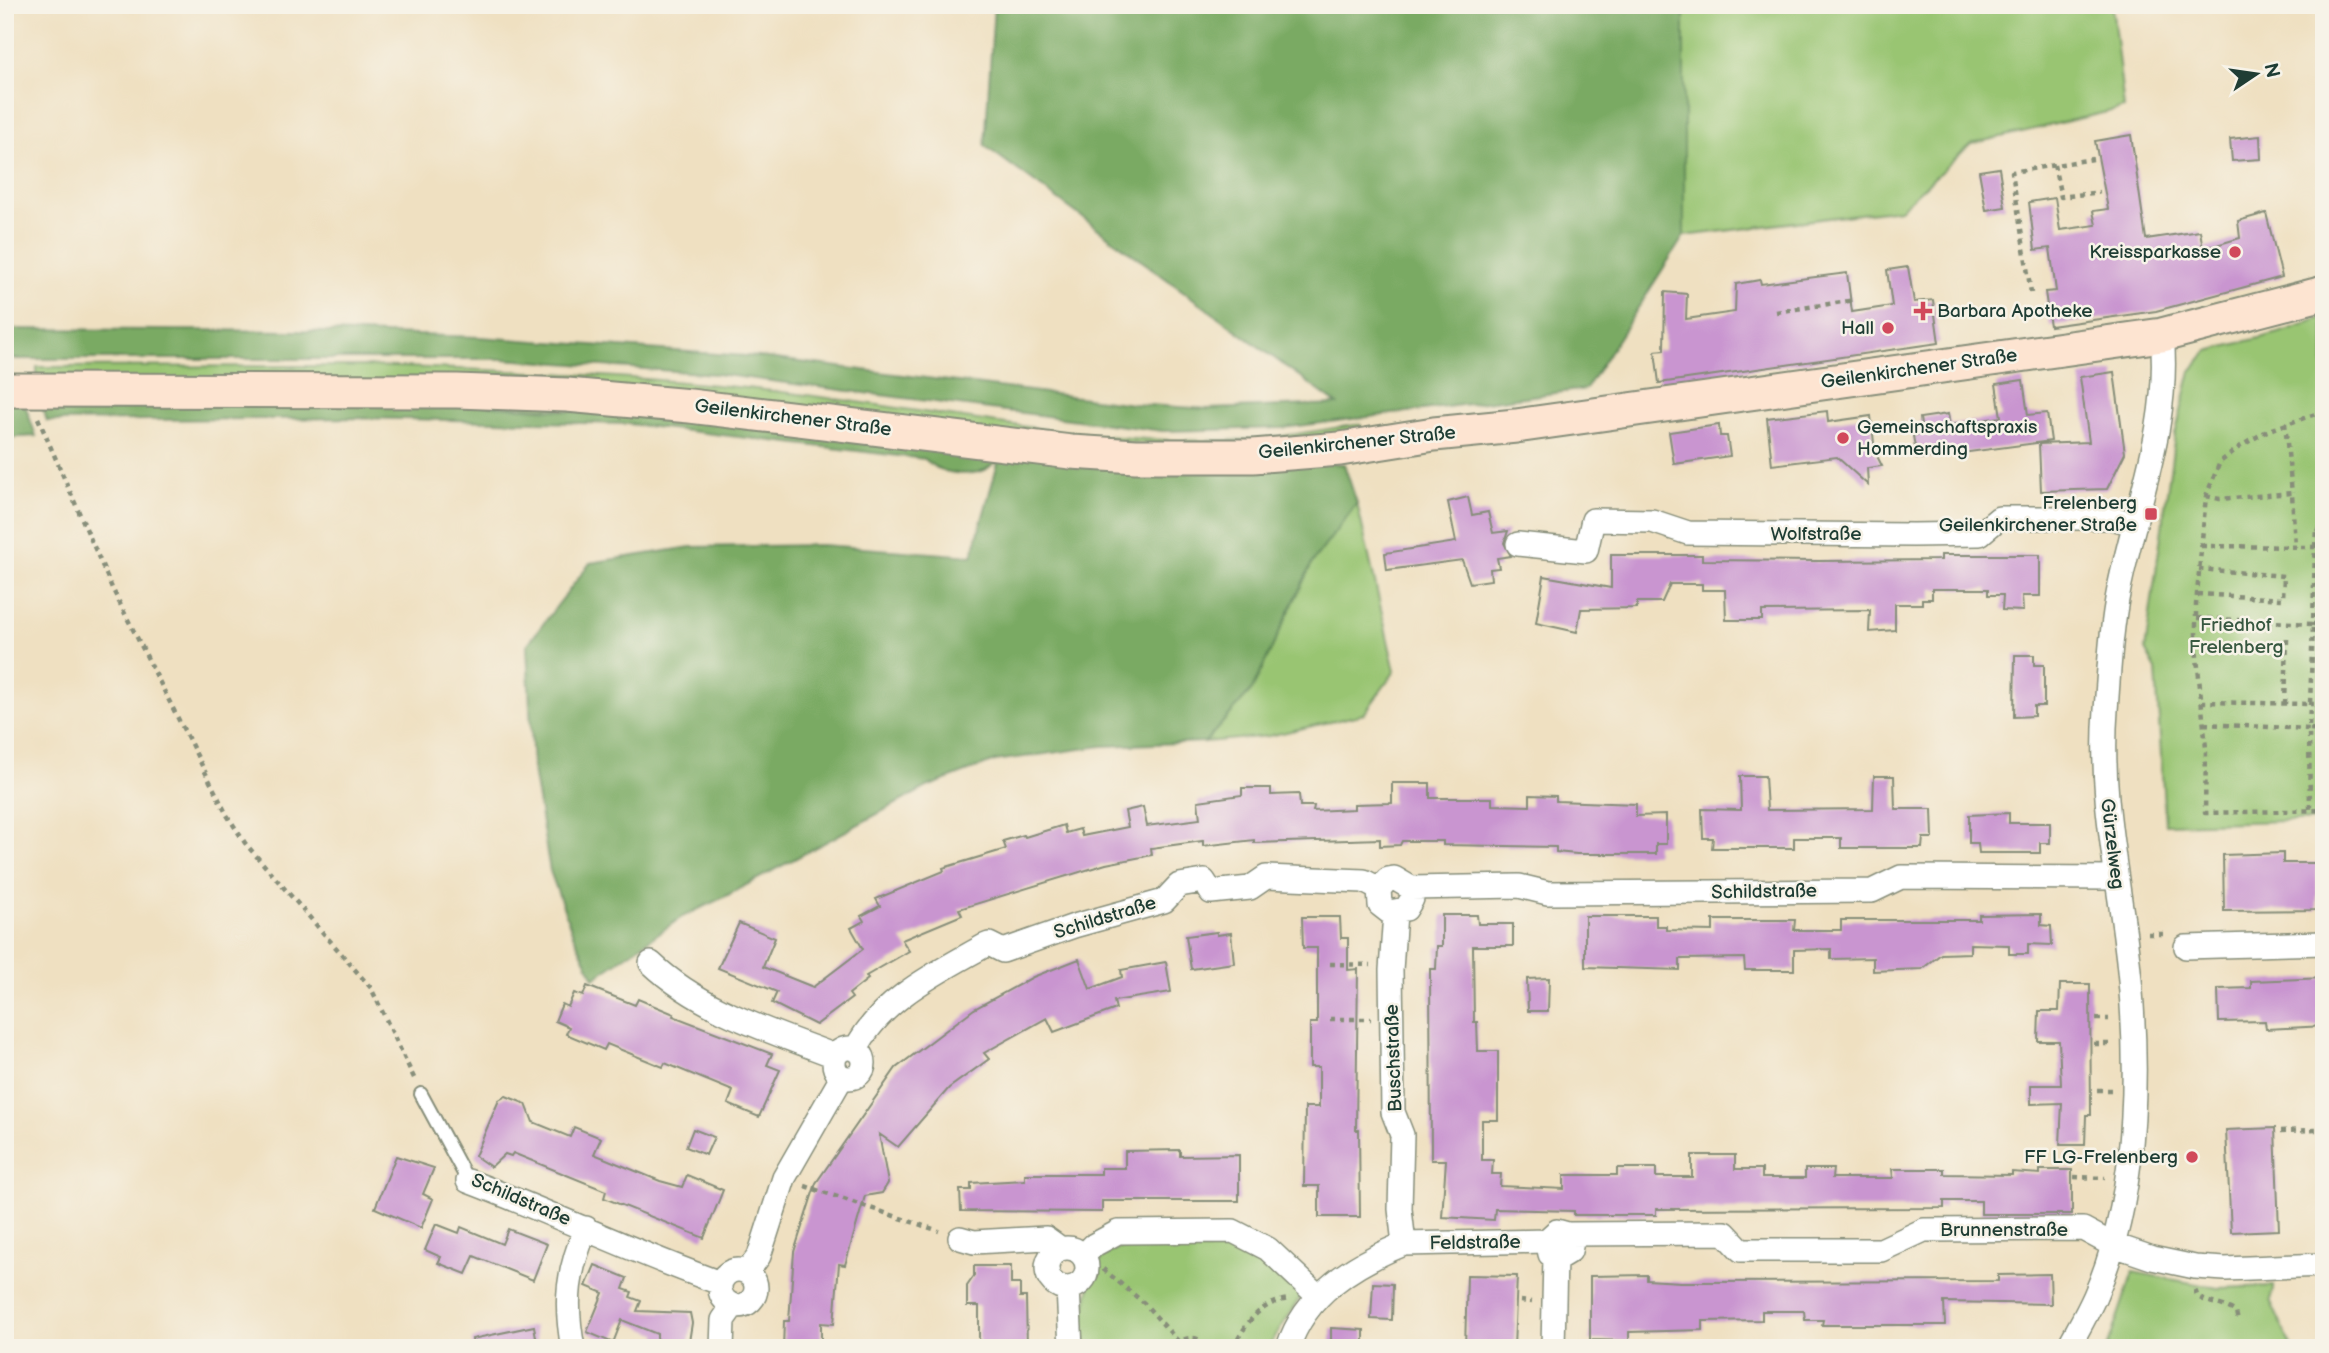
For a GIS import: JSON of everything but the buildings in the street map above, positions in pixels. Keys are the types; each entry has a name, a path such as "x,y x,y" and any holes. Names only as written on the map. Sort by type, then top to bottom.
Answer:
{"main road":[{"name":"Geilenkirchener Straße","path":"18,390 457,391 567,395 690,406 1070,452 1136,456 1253,456 1340,449 1434,434 1516,426 2162,335 2324,293"}],"street":[{"name":"Gürzelweg","path":"2068,1348 2095,1294 2111,1244 2126,1179 2134,1068 2124,935 2105,789 2106,713 2118,590 2159,427 2166,375 2162,335"},
{"name":"Wolfstraße","path":"1518,544 1586,551 1592,520 1652,521 1688,533 1869,535 1980,534 1999,518 2111,518 2135,524"},
{"name":"Schildstraße","path":"747,1272 760,1256 784,1178 844,1061 864,1033 924,979 989,944 1003,951 1074,926 1164,901 1179,885 1204,881 1212,892 1250,888 1266,877 1364,881 1379,889 1388,879 1394,878 1411,888 1519,886 1548,893 1731,893 1872,891 1901,877 2115,878"},
{"path":"1379,889 1380,905 1395,913 1410,905 1411,888"},
{"name":"Buschstraße","path":"1395,913 1391,965 1393,1111 1402,1135 1400,1209 1404,1244"},
{"path":"2186,947 2324,943"},
{"path":"651,963 673,982 705,1003 844,1061"},
{"name":"Schildstraße","path":"468,1181 586,1228 654,1259 720,1283"},
{"name":"Schildstraße","path":"573,1348 567,1300 572,1263 586,1228"},
{"name":"Brunnenstraße","path":"1560,1242 1725,1233 1741,1250 1849,1251 1881,1250 1924,1230 2082,1229 2111,1244 2152,1258 2195,1267 2225,1269 2324,1265"},
{"path":"1060,1248 1049,1259 1048,1275 1053,1282 1068,1288 1082,1282 1086,1276 1085,1258 1094,1245 1118,1232 1233,1231 1268,1249 1317,1295"},
{"path":"960,1238 1003,1242 1046,1238 1060,1248 1073,1248 1085,1258"},
{"path":"1553,1348 1560,1242"},
{"name":"Feldstraße","path":"1404,1244 1560,1242"},
{"path":"1288,1348 1303,1315 1317,1295 1356,1268 1404,1244"},
{"path":"722,1348 723,1320 733,1306 750,1302 755,1295 754,1278 747,1272 731,1270 720,1283 722,1297 733,1306"},
{"path":"1068,1288 1072,1320 1071,1348"}],"lane":[{"name":"Schildstraße","path":"421,1094 468,1181"}],"path":[{"path":"2031,293 2012,172 2094,159"},
{"path":"2054,165 2061,197 2100,192"},
{"path":"1776,312 1855,300"},
{"path":"18,390 47,442 111,588 227,814 245,843 371,988 421,1094"},
{"path":"2324,411 2285,423 2258,436 2220,462 2206,496 2196,618 2204,724 2205,813 2324,810"},
{"path":"2285,423 2295,547"},
{"path":"2206,496 2220,499 2292,493"},
{"path":"2310,810 2309,704 2316,528 2324,532"},
{"path":"2201,546 2315,547"},
{"path":"2197,594 2283,599 2284,576 2199,569"},
{"path":"2196,618 2324,624"},
{"path":"2285,704 2287,639"},
{"path":"2202,702 2324,705"},
{"path":"2204,724 2324,730"},
{"path":"2124,935 2186,933 2186,947"},
{"path":"1330,964 1391,965"},
{"path":"1330,1019 1392,1019"},
{"path":"2281,1131 2319,1130"},
{"path":"2074,1177 2126,1179"},
{"path":"784,1178 960,1238"},
{"path":"1085,1258 1094,1262 1144,1303 1178,1341 1193,1336 1200,1339 1207,1348"},
{"path":"2195,1267 2193,1284 2197,1297 2236,1312 2238,1321"},
{"path":"1233,1348 1251,1316 1274,1301 1317,1295"}],"green space":[{"path":"994,5 1684,5 1684,236 1586,389 1283,428 1163,431 716,374 502,359 5,359 5,329 294,331 479,337 760,357 1133,404 1208,409 1337,404 985,146"},
{"path":"1684,5 2112,5 2124,108 1971,144 1900,209 1684,236"},
{"name":"Friedhof Frelenberg","path":"2324,317 2324,820 2165,824 2156,670 2145,650 2175,435 2191,371 2208,351 2279,333"},
{"path":"364,366 527,372 690,383 798,394 1026,427 1142,439 1255,439 1360,424 1361,431 1298,440 1170,445 37,376 37,367"},
{"path":"40,400 438,402 1344,464 1357,503 1312,563 1252,690 1205,742 1102,746 995,761 927,787 682,917 594,978 573,934 550,871 533,770 527,645 590,563 691,547 822,545 972,556 999,459 985,470 961,474 937,468 925,459 629,424 358,418 47,421"},
{"path":"5,402 24,402 36,436 5,438"},
{"path":"1357,503 1395,671 1364,714 1269,736 1205,742 1252,690 1312,563"},
{"path":"1119,1248 1226,1249 1267,1259 1303,1293 1268,1348 1081,1348 1084,1313 1098,1264 1104,1256"},
{"path":"2133,1272 2218,1288 2274,1286 2270,1300 2292,1348 2107,1348"}],"place":[{"name":"Kreissparkasse","path":"2235,252"},
{"name":"Barbara Apotheke","path":"1923,311"},
{"name":"Hall","path":"1888,328"},
{"name":"Gemeinschaftspraxis Hommerding","path":"1843,438"},
{"name":"Frelenberg Geilenkirchener Straße","path":"2151,514"},
{"name":"FF LG-Frelenberg","path":"2192,1157"}]}
